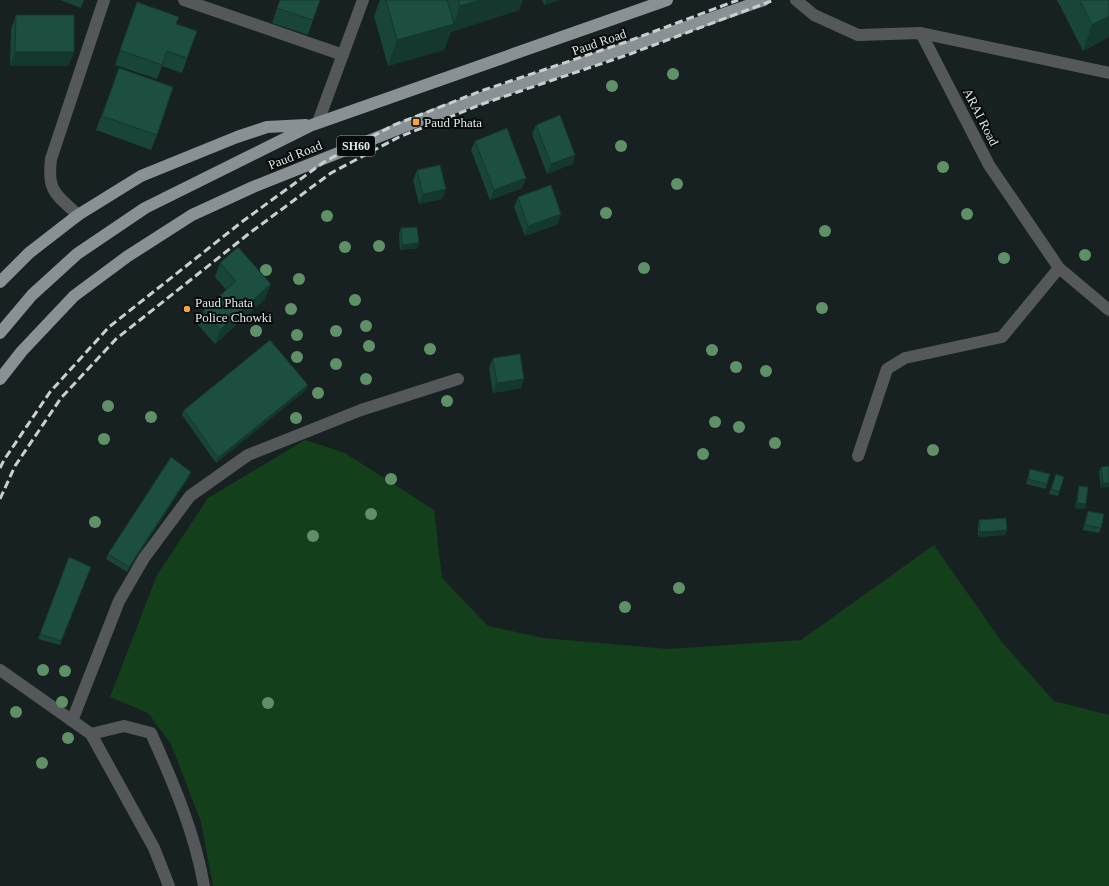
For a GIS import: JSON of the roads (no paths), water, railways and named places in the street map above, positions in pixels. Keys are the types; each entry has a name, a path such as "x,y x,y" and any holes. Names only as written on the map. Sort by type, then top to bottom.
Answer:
{"main road":[{"name":"Paud Road","path":"0,333 32,295 77,254 145,208 315,124 667,0"},
{"name":"Paud Road","path":"0,379 22,351 74,296 128,256 192,215 252,187 438,113 764,0"},
{"path":"0,282 29,252 78,215 141,176 237,137 267,128 315,124"}],"street":[{"path":"78,215 54,191 49,179 51,159 104,0"},
{"path":"184,0 343,55"},
{"path":"315,124 343,55 363,0"},
{"path":"796,0 814,15 858,35 921,33 1106,74"},
{"name":"ARAI Road","path":"921,33 989,165 1059,268 1109,310"},
{"path":"858,456 887,369 905,358 1002,336 1059,268"},
{"path":"72,721 119,601 144,558 190,496 248,455 361,410 458,379"},
{"path":"0,670 91,734 154,848 169,886"},
{"path":"91,734 124,726 151,733 171,778 195,846 200,861 204,886"}],"railway":[{"path":"0,468 50,392 109,327 243,221 324,162 394,125 481,91 626,42 738,0"},
{"path":"0,499 15,466 61,398 116,339 251,232 331,173 399,137 485,103 630,54 774,0"}],"place":[{"name":"Paud Phata","path":"416,122"},
{"name":"Paud Phata Police Chowki","path":"187,309"}]}
